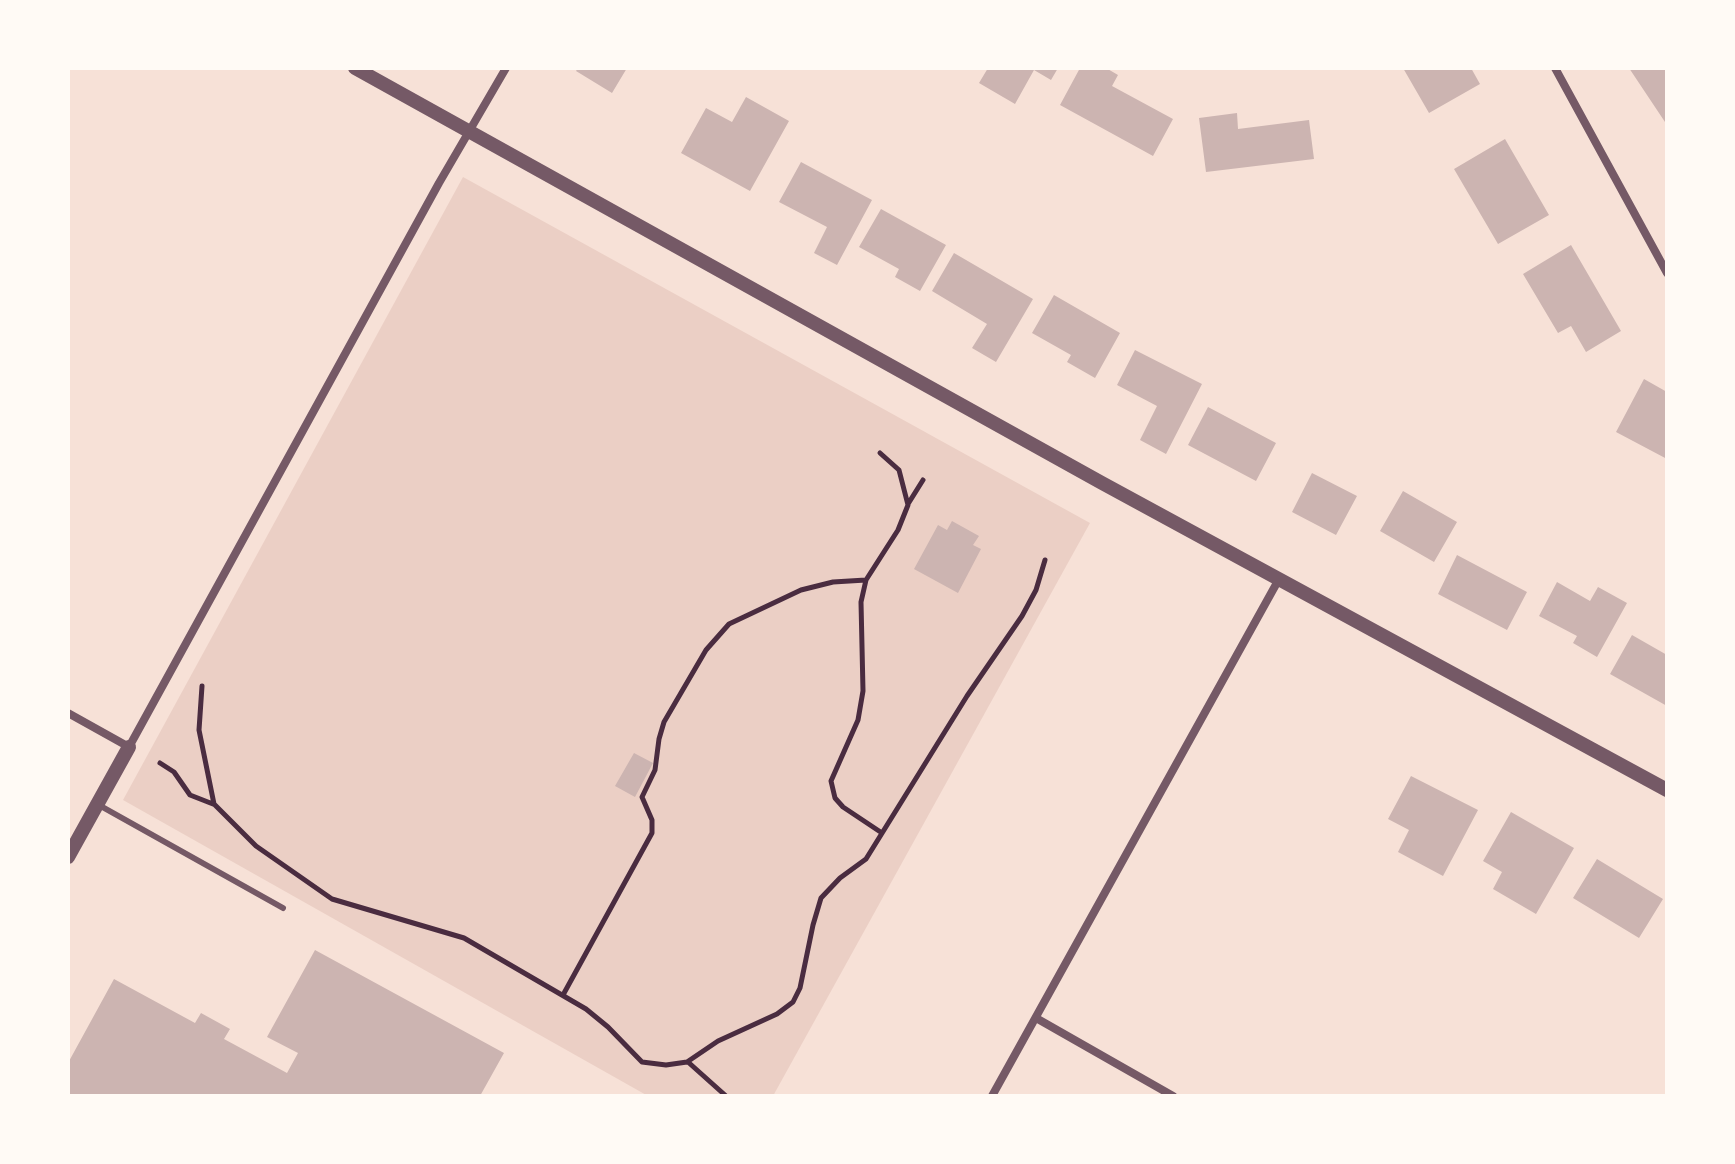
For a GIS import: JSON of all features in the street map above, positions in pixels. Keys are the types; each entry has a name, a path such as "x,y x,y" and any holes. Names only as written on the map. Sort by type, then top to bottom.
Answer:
{"street":[{"path":"355,68 1667,790"},
{"path":"68,857 439,183 506,68"},
{"path":"1555,68 1667,273"},
{"path":"992,1096 1279,579"},
{"path":"68,713 129,747"},
{"path":"1036,1018 1173,1096"}],"lane":[{"path":"97,804 283,908"}],"path":[{"path":"880,453 899,470 908,505"},
{"path":"882,833 843,807 835,798 831,781 858,720 863,691 860,613 866,580 898,530 923,480"},
{"path":"160,763 174,772 190,795 214,804 256,846 332,899 464,938 586,1009 642,1062 666,1065 687,1062 718,1041 777,1014 793,1002 800,988 821,898 840,878 866,859 967,696 1022,616 1036,590 1045,560"},
{"path":"563,995 652,833 652,820 642,797 655,770 664,722 706,650 729,624 801,590 833,582 866,580"},
{"path":"202,686 199,730 214,804"},
{"path":"687,1062 726,1096"}],"shaded area":[{"path":"463,177 1090,523 773,1096 648,1096 123,800"}],"building":[{"path":"578,68 627,68 612,93 576,71"},
{"path":"988,68 1058,68 1051,80 1034,70 1015,104 979,83"},
{"path":"1080,68 1106,68 1118,75 1112,86 1173,119 1153,156 1060,105"},
{"path":"1403,68 1471,68 1480,84 1429,113"},
{"path":"1629,68 1667,68 1667,125"},
{"path":"746,97 789,121 750,191 681,153 706,108 732,122"},
{"path":"1237,113 1238,129 1309,120 1314,159 1206,172 1199,118"},
{"path":"1505,139 1549,215 1498,244 1454,169"},
{"path":"801,162 872,200 837,265 814,253 827,227 779,202"},
{"path":"881,209 946,245 920,291 895,277 899,269 859,247"},
{"path":"1571,245 1621,331 1586,352 1571,326 1558,333 1523,274"},
{"path":"954,253 1033,299 996,362 972,348 987,324 932,291"},
{"path":"1054,295 1120,333 1095,378 1067,362 1071,355 1032,333"},
{"path":"1135,350 1202,384 1166,454 1140,440 1157,406 1117,385"},
{"path":"1644,379 1667,392 1667,459 1616,432"},
{"path":"1208,407 1276,443 1256,481 1188,445"},
{"path":"1312,473 1357,496 1336,535 1292,512"},
{"path":"1403,491 1457,522 1434,562 1380,531"},
{"path":"952,521 979,536 973,545 981,549 958,593 914,569 938,525 947,530"},
{"path":"1457,555 1527,592 1507,630 1438,594"},
{"path":"1557,582 1590,601 1598,587 1627,603 1597,657 1573,643 1577,636 1539,616"},
{"path":"1632,635 1667,655 1667,706 1610,674"},
{"path":"634,753 653,763 635,797 615,786"},
{"path":"1411,776 1478,810 1443,876 1398,852 1409,830 1388,819"},
{"path":"1511,812 1574,848 1536,914 1493,889 1502,872 1483,861"},
{"path":"1597,859 1663,899 1639,938 1573,898"},
{"path":"315,950 504,1053 480,1096 68,1096 68,1063 114,979 195,1023 201,1013 230,1029 224,1039 287,1073 298,1053 267,1037"}]}
